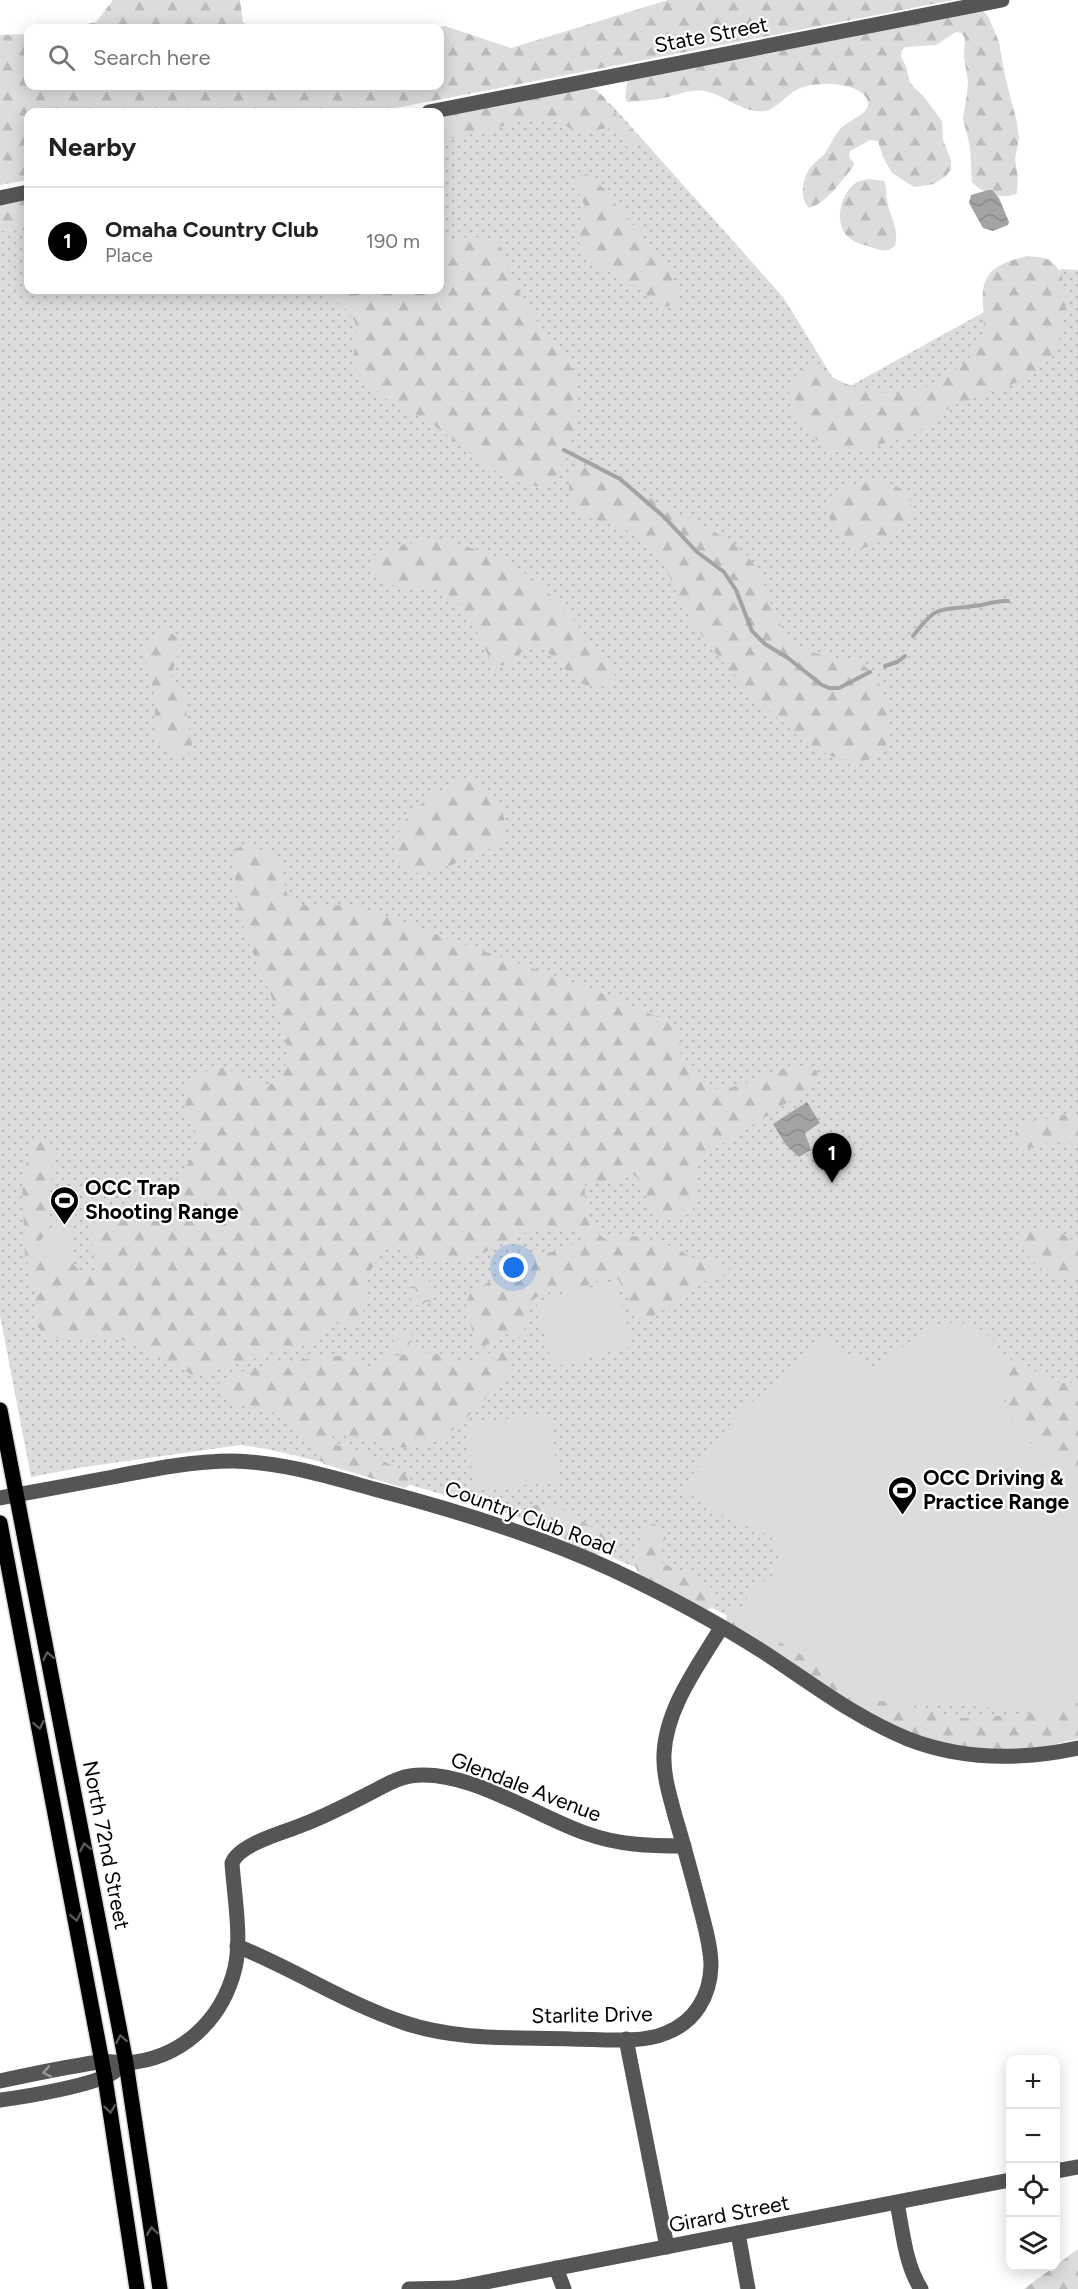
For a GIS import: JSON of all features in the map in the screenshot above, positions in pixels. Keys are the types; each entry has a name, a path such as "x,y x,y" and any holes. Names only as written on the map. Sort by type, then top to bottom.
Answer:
{"main road":[{"name":"North 72nd Street","path":"0,1410 126,2063 160,2289"},
{"name":"North 72nd Street","path":"0,1523 102,2061 137,2289"}],"street":[{"name":"State Street","path":"444,109 1002,0"},
{"path":"0,198 24,193"},
{"name":"Country Club Road","path":"0,1498 187,1465 231,1461 282,1466 408,1498 540,1540 623,1575 761,1651 856,1713 917,1742 963,1753 995,1757 1078,1748"},
{"name":"Starlite Drive","path":"237,1946 371,2009 424,2029 502,2037 626,2039 649,2038 666,2033 684,2023 700,2006 708,1988 711,1965 710,1952 684,1846 666,1785 664,1768 666,1741 673,1714 721,1628"},
{"name":"Glendale Avenue","path":"237,1946 232,1863 238,1852 316,1820 407,1776 443,1776 466,1783 584,1833 606,1840 641,1846 684,1846"},
{"path":"0,2081 102,2061 126,2063 170,2051 193,2039 206,2027 225,1996 235,1967 237,1946"},
{"path":"626,2039 667,2247"},
{"path":"0,2100 105,2078 126,2063"},
{"path":"1060,2171 1078,2167"},
{"name":"Girard Street","path":"409,2289 454,2288 1006,2181"},
{"path":"897,2203 909,2265 921,2289"},
{"path":"738,2233 748,2289"},
{"path":"556,2268 564,2289"}],"green space":[{"path":"113,0 240,0 243,22 246,24 88,24 96,22"},
{"path":"668,0 954,0 396,108 24,108 24,181 0,185 0,35 24,34 24,90 444,90 444,26 511,48"},
{"path":"976,10 983,11 988,16 999,42 1017,123 1019,138 1015,159 1018,178 1017,193 1012,195 993,195 972,182 970,147 963,118 968,81 964,57 965,38 961,33 956,32 936,45 905,47 902,50 901,57 910,83 942,121 943,140 951,160 951,169 946,176 934,184 914,187 892,173 883,157 878,141 870,140 850,151 849,157 854,163 853,167 828,197 809,208 804,198 803,187 809,171 825,153 842,127 862,114 868,106 864,95 843,85 817,84 803,87 773,108 761,111 744,108 704,91 690,91 643,101 627,102 625,98 627,80"},
{"path":"588,88 596,90 604,97 612,110 638,136 639,142 634,149 628,148 617,134 608,128 581,132 562,123 534,118 444,141 444,115"},
{"path":"610,103 783,297 841,391 1062,269 1078,270 1078,1735 965,1741 639,1569 510,1514 369,1473 241,1445 84,1467 31,1477 0,1315 0,214 24,207 24,294 444,294 444,122"},
{"path":"587,174 603,188 631,224 639,228 645,243 668,268 678,292 679,298 676,304 665,307 596,264 584,252 580,245 578,232 584,205 576,185 579,176"},
{"path":"870,179 884,181 886,186 888,206 896,234 895,246 887,250 853,241 841,225 840,210 848,190 856,183"},
{"path":"24,200 24,230 0,231 0,203"},
{"path":"467,237 488,238 499,244 519,293 569,364 578,393 578,409 566,456 553,483 537,486 504,476 427,421 379,394 363,380 357,371 354,359 357,334 355,322 353,317 328,294 444,294 444,240"},
{"path":"1027,256 1049,260 1057,268 1063,280 1065,293 1060,338 1048,360 1039,369 1016,382 951,407 912,435 853,451 832,450 816,440 797,419 791,407 789,393 793,380 802,370 817,369 842,382 888,393 908,392 926,387 957,369 974,352 983,333 983,294 987,277 999,266"},
{"path":"587,467 620,480 735,545 755,567 780,624 788,636 807,650 862,664 870,671 882,690 889,713 889,736 881,753 868,760 860,761 844,760 829,755 802,739 765,706 739,680 693,623 655,551 638,536 583,516 576,510 571,497 569,480 574,473"},
{"path":"871,481 889,483 903,491 912,507 913,514 909,522 895,534 867,547 852,550 832,525 827,509 828,502 831,496 839,490"},
{"path":"433,540 461,545 506,562 543,588 610,666 616,679 612,685 597,687 586,685 570,674 555,658 536,647 525,649 510,664 493,664 469,617 456,600 432,588 388,584 376,576 371,569 372,556 400,545"},
{"path":"165,632 173,634 178,639 178,651 170,683 186,700 187,723 193,739 190,753 185,755 168,749 160,740 155,729 155,696 146,649 149,641 155,635"},
{"path":"459,780 481,787 498,804 505,825 503,836 497,846 446,867 427,873 409,870 403,866 398,857 396,844 405,820 425,801"},
{"path":"251,846 273,855 280,865 287,894 295,902 309,906 345,905 373,912 610,996 673,1024 680,1033 681,1059 698,1071 708,1087 721,1089 735,1087 791,1067 805,1066 817,1071 818,1079 814,1084 728,1140 704,1159 694,1173 695,1203 693,1209 683,1217 668,1218 650,1210 643,1185 632,1174 620,1177 609,1184 590,1182 585,1184 588,1213 604,1239 639,1236 673,1247 693,1258 727,1265 730,1270 723,1275 695,1285 658,1314 643,1319 635,1310 618,1279 606,1278 582,1288 548,1293 531,1301 523,1337 516,1338 504,1333 482,1348 475,1343 466,1304 471,1291 492,1279 508,1259 558,1250 582,1238 580,1232 546,1229 528,1232 479,1255 457,1261 425,1259 386,1246 368,1275 362,1319 357,1324 330,1324 316,1340 216,1369 202,1376 191,1374 116,1337 56,1338 44,1334 38,1327 35,1292 25,1255 22,1182 27,1161 35,1143 42,1139 49,1142 54,1152 47,1225 49,1240 83,1274 92,1274 96,1268 91,1234 99,1222 127,1218 145,1211 165,1195 196,1152 197,1135 185,1109 186,1089 212,1069 221,1067 257,1083 272,1084 286,1063 287,1048 279,1016 245,933 238,903 233,850"},
{"path":"1078,1114 1078,1146 1054,1141 1032,1148 1018,1143 1015,1136 1018,1125 1037,1119"},
{"name":"OCC Trap Shooting Range","path":"71,1203 76,1206 70,1264 37,1245"},
{"path":"1044,1228 1058,1231 1078,1244 1078,1279 1049,1273 1026,1253 1021,1240 1022,1234"},
{"path":"429,1279 431,1303 412,1306 409,1281"},
{"path":"615,1281 633,1346 553,1367 536,1302"},
{"name":"OCC Driving & Practice Range","path":"959,1322 979,1329 991,1338 998,1348 1005,1400 1010,1415 1022,1434 1048,1458 1078,1478 1078,1702 1051,1711 879,1701 746,1622 745,1605 748,1595 772,1575 777,1566 779,1555 776,1545 767,1534 737,1523 682,1489 741,1410 793,1370 820,1336 873,1369 931,1326"},
{"path":"411,1331 414,1353 395,1356 392,1334"},
{"path":"397,1348 445,1356 465,1363 491,1353 502,1352 509,1354 512,1364 500,1383 482,1403 452,1430 433,1442 422,1446 405,1447 347,1436 332,1436 337,1445 370,1454 402,1471 412,1481 404,1488 324,1464 297,1429 272,1412 223,1398 218,1389 222,1381 245,1370 305,1359 353,1355 370,1367 378,1367 390,1351"},
{"path":"1007,1359 1025,1364 1054,1382 1078,1382 1078,1479 1062,1473 1017,1432 1001,1379 1001,1364"},
{"path":"550,1414 558,1481 474,1491 467,1424"},
{"path":"540,1504 564,1509 602,1534 606,1540 606,1547 600,1554 587,1553 552,1531 531,1523 525,1514 526,1508"},
{"path":"652,1524 658,1524 665,1535 665,1543 659,1560 695,1577 712,1589 716,1596 715,1604 711,1608 703,1610 640,1576 635,1556 639,1541"},
{"path":"733,1606 746,1608 880,1695 909,1706 954,1718 973,1718 1037,1713 1078,1703 1078,1739 1038,1748 1002,1751 943,1744 889,1725 726,1621 728,1609"},
{"path":"1078,2249 1078,2289 1024,2289 1048,2271 1060,2271 1060,2262"}],"water":[{"path":"992,190 999,198 1009,222 1008,225 993,231 983,228 969,203 971,195"},
{"path":"807,1102 820,1123 805,1133 811,1150 799,1157 786,1145 773,1124"}],"waterway":[{"path":"564,450 620,479 663,516 697,552 724,572 736,590 752,631 765,644 829,688 839,688 870,672"},
{"path":"913,636 928,619 939,611 1008,601"},
{"path":"885,666 905,656"}],"place":[{"name":"Omaha Country Club","path":"832,1183"},
{"name":"OCC Trap Shooting Range","path":"64,1226"},
{"name":"OCC Driving & Practice Range","path":"902,1516"}]}
